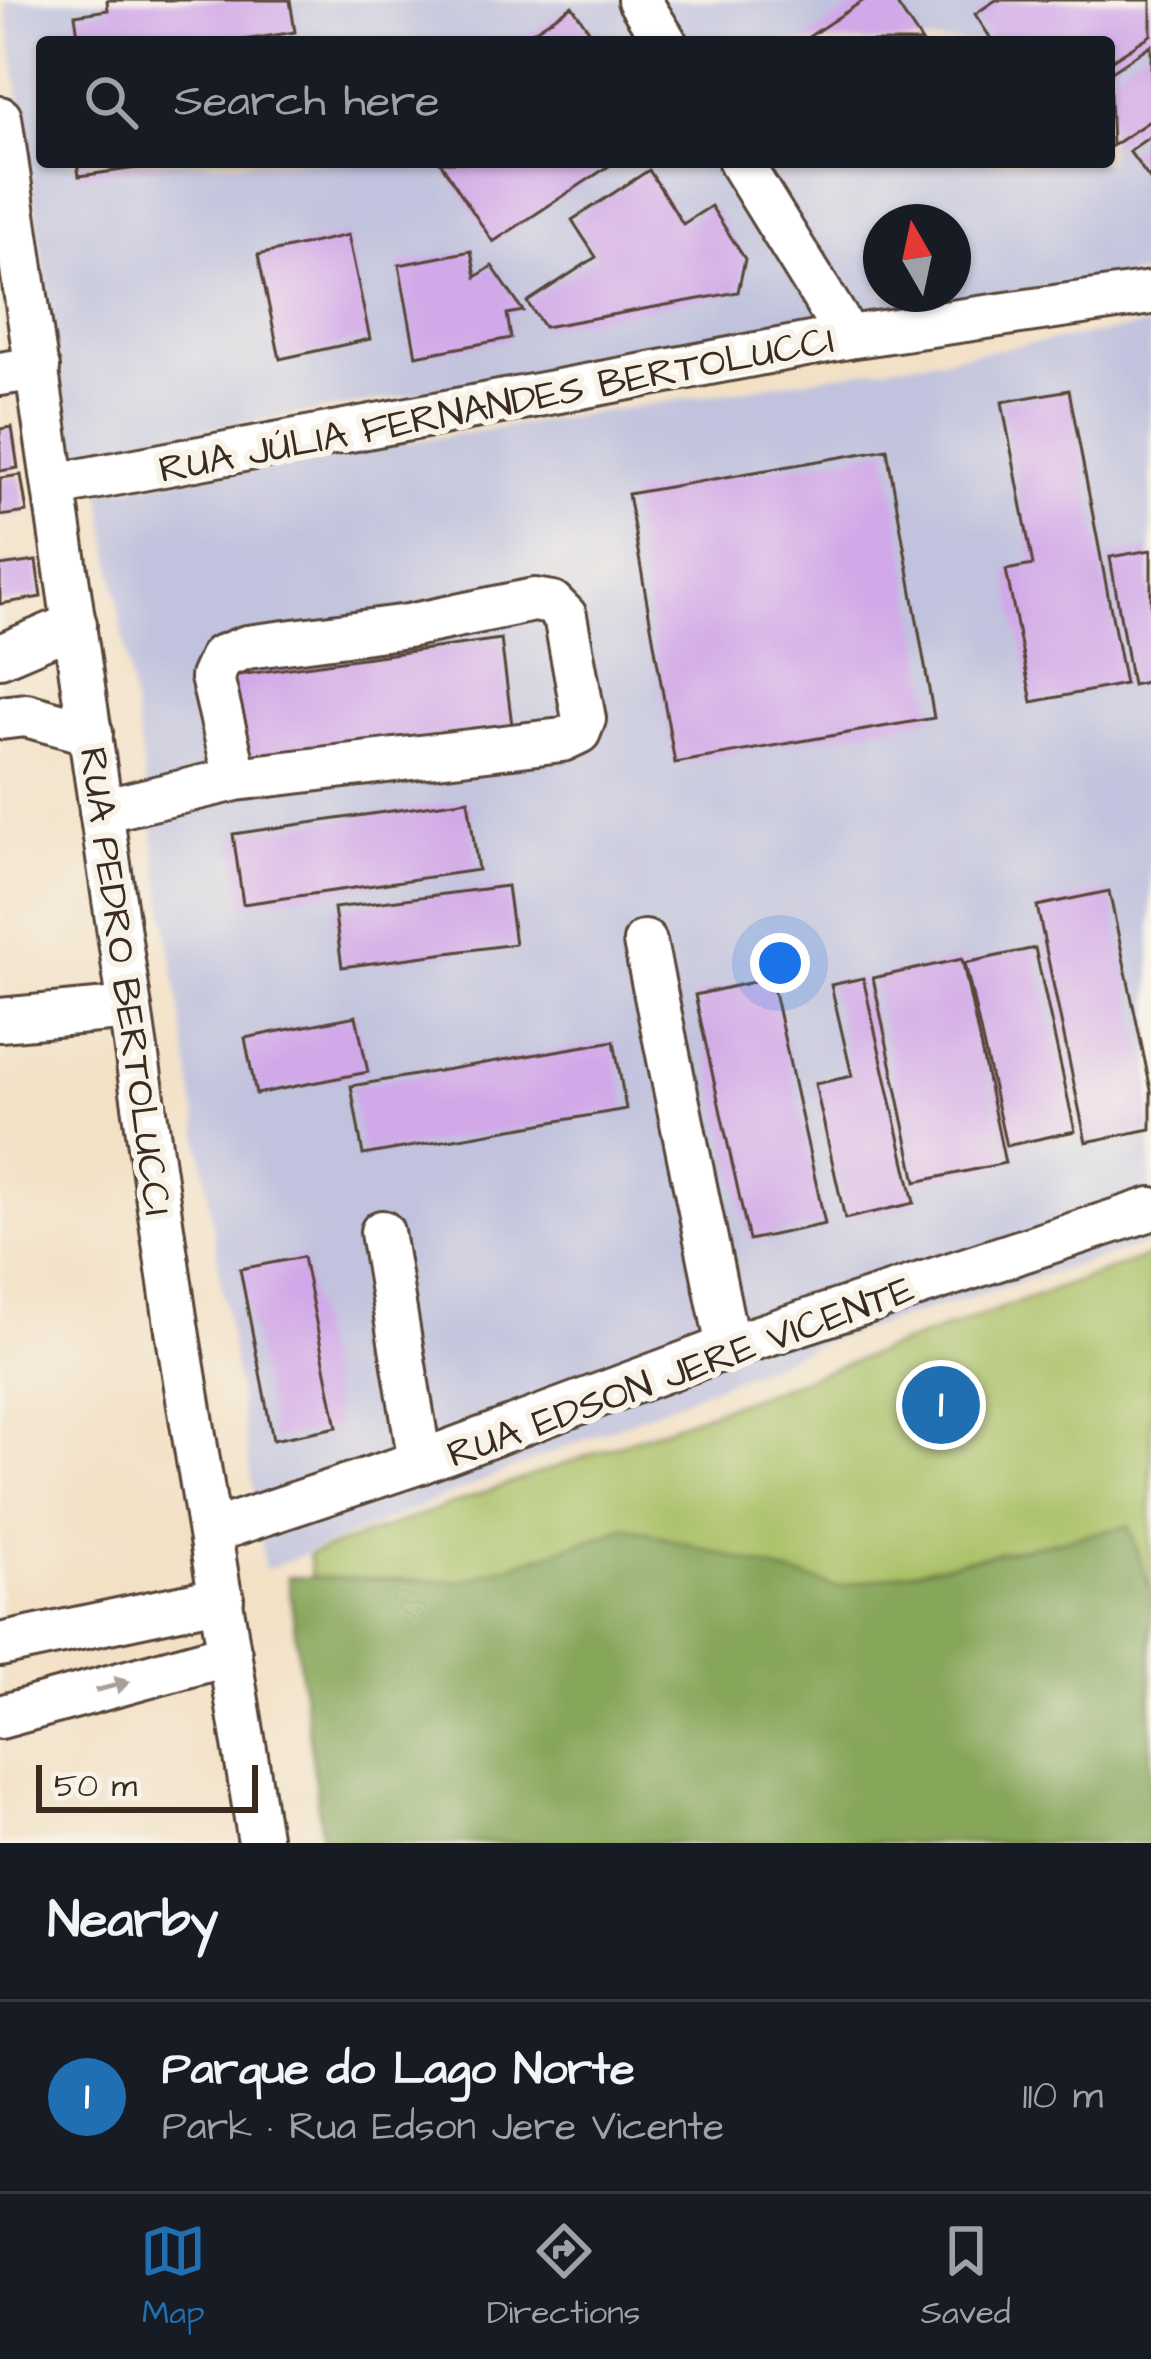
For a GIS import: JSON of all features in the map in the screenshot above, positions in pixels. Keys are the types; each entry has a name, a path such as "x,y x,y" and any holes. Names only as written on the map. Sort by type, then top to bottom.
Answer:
{"street":[{"path":"639,0 661,36"},
{"name":"RUA PEDRO BERTOLUCCI","path":"0,118 19,371 56,485 130,1008 260,1843"},
{"path":"744,168 848,337"},
{"name":"RUA JÚLIA FERNANDES BERTOLUCCI","path":"56,485 848,337 1151,292"},
{"path":"101,811 236,779 562,740 579,732 584,719 565,616 551,603 534,600 408,626 247,647 221,657 212,677 236,779"},
{"path":"0,656 75,624"},
{"path":"0,718 26,715 91,733"},
{"path":"645,942 728,1347"},
{"path":"0,1019 130,1008"},
{"name":"RUA EDSON JERE VICENTE","path":"210,1532 420,1462 728,1347 1151,1209"},
{"path":"382,1232 420,1462"},
{"path":"0,1645 222,1598"},
{"path":"0,1717 230,1654"}],"shaded area":[{"path":"5,0 1151,0 1151,272 971,302 971,204 863,204 863,312 911,312 71,452"},
{"path":"1151,325 1151,1243 831,1339 265,1570 101,491"}],"green space":[{"path":"1151,1255 1151,1843 339,1843 309,1555"},
{"path":"1129,1526 1151,1592 1151,1843 323,1843 288,1577 464,1581 628,1527 837,1587"}],"building":[{"path":"107,0 290,0 295,32 78,36 75,15 108,10"},
{"path":"864,0 894,0 918,36 810,36"},
{"path":"996,0 1151,0 1151,35 1115,58 1115,36 989,36 975,14"},
{"path":"572,6 593,36 526,36"},
{"path":"1151,45 1151,120 1115,144 1115,69"},
{"path":"1151,136 1151,181 1129,151"},
{"path":"78,168 137,168 79,176"},
{"path":"444,168 606,168 493,242"},
{"path":"649,170 683,224 711,206 745,259 738,292 544,327 527,302 596,257 572,220"},
{"path":"348,235 370,339 280,359 258,255"},
{"path":"471,251 476,277 492,266 523,311 507,314 511,338 416,356 399,265"},
{"path":"1069,390 1125,684 1032,702 1006,570 1033,565 1002,402"},
{"path":"12,427 18,468 0,471 0,429"},
{"path":"887,449 934,718 675,763 628,494"},
{"path":"21,475 27,512 0,516 0,478"},
{"path":"1151,550 1151,681 1132,685 1110,557"},
{"path":"36,561 41,597 0,604 0,566"},
{"path":"501,639 512,725 236,763 224,677"},
{"path":"468,800 478,870 243,904 233,834"},
{"path":"507,886 515,944 342,967 334,908"},
{"path":"1109,891 1151,1090 1151,1129 1086,1142 1037,906"},
{"path":"1035,948 1075,1131 1006,1146 965,963"},
{"path":"962,959 1005,1163 916,1182 873,978"},
{"path":"771,978 825,1224 749,1240 695,995"},
{"path":"863,978 914,1203 845,1219 815,1084 852,1076 831,985"},
{"path":"356,1016 368,1072 256,1094 245,1038"},
{"path":"614,1041 626,1109 363,1155 351,1086"},
{"path":"303,1257 337,1427 273,1440 240,1269"}],"place":[{"name":"Parque do Lago Norte","path":"941,1405"}]}
